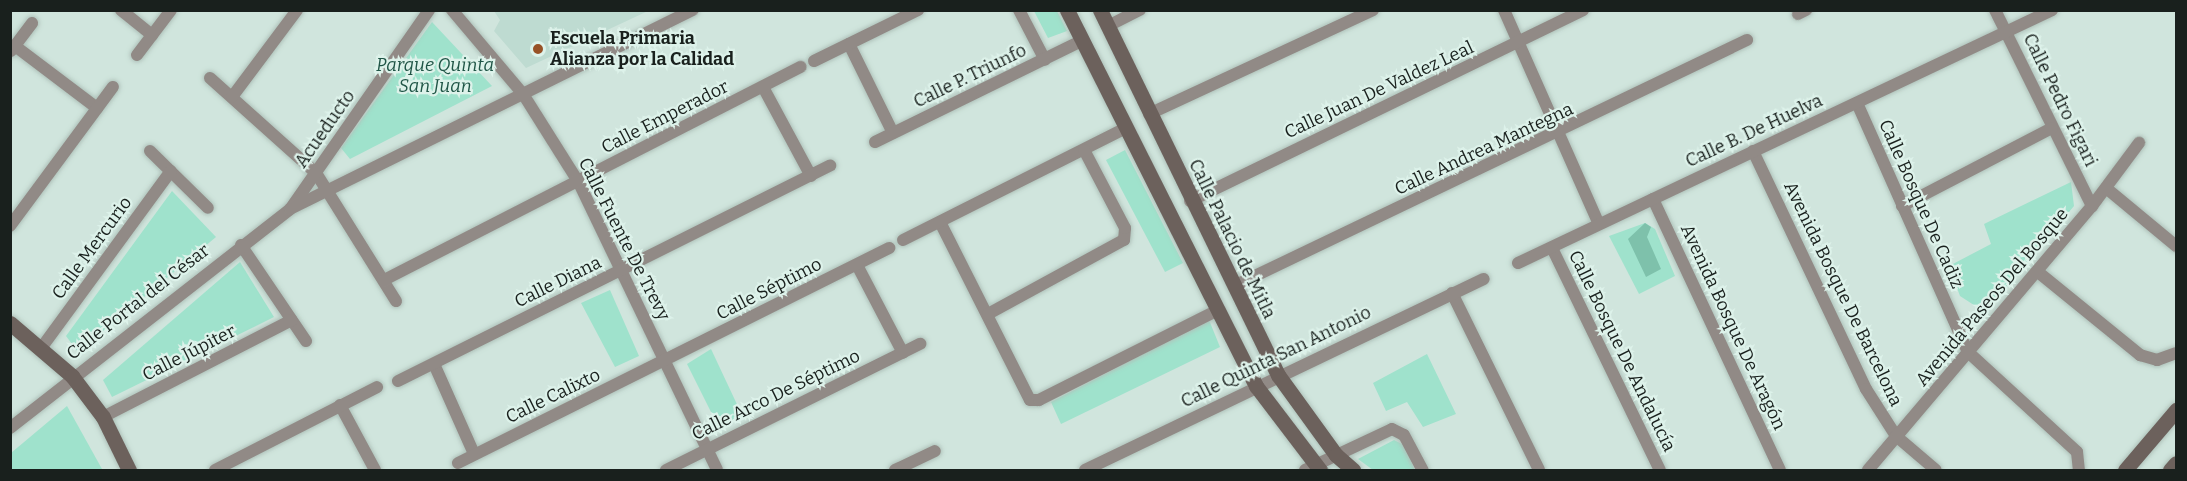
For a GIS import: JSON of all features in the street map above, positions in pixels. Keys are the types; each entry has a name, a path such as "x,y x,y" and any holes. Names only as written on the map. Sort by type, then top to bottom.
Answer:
{"main road":[{"path":"1067,10 1124,129 1256,386 1313,469"},
{"name":"Calle Palacio de Mitla","path":"1100,10 1190,201 1278,375 1336,455 1353,471"},
{"path":"10,323 42,347 72,376 103,417 129,471"},
{"path":"2125,471 2176,410"},
{"path":"2170,471 2176,463"}],"street":[{"path":"121,10 152,35"},
{"path":"137,55 171,10"},
{"path":"232,97 297,10"},
{"name":"Acueducto","path":"290,209 429,10"},
{"name":"Calle Fuente De Trevy","path":"452,10 523,94 579,183 623,270 664,362 717,471"},
{"path":"290,209 330,192 692,10"},
{"path":"814,61 918,10"},
{"path":"1019,10 1044,60"},
{"path":"1108,26 1140,10"},
{"path":"1149,114 1373,10"},
{"path":"1504,10 1599,224"},
{"name":"Calle Juan De Valdez Leal","path":"1190,201 1519,44 1583,10"},
{"name":"Calle Pedro Figari","path":"1995,10 2092,206"},
{"name":"Calle B. De Huelva","path":"1518,263 2052,10"},
{"path":"32,23 13,49 97,108"},
{"name":"Calle Andrea Mantegna","path":"1234,286 1559,134 1748,40"},
{"name":"Calle P. Triunfo","path":"874,142 1081,41"},
{"path":"849,44 893,134"},
{"name":"Calle Emperador","path":"384,280 579,183 801,67"},
{"path":"210,78 316,173 330,192 396,302"},
{"path":"10,226 113,87"},
{"path":"763,87 811,176"},
{"name":"Calle Bosque De Cadiz","path":"1857,103 1968,352"},
{"path":"1902,206 2052,128"},
{"path":"903,240 1124,129"},
{"name":"Avenida Paseos Del Bosque","path":"1868,471 2092,206 2139,143"},
{"path":"988,314 1124,240 1125,228 1084,150"},
{"name":"Avenida Bosque De Barcelona","path":"1753,151 1866,389 1896,436 1936,471"},
{"path":"150,152 208,208"},
{"name":"Calle Diana","path":"398,381 830,166"},
{"name":"Calle Mercurio","path":"42,347 171,171"},
{"path":"2106,188 2176,246"},
{"name":"Avenida Bosque De Aragón","path":"1653,199 1780,471"},
{"name":"Calle Portal del César","path":"10,428 72,376 290,209"},
{"path":"940,222 988,314 1026,396 1039,400 1216,311"},
{"path":"242,245 306,341"},
{"name":"Calle Séptimo","path":"664,362 889,248"},
{"name":"Calle Bosque De Andalucía","path":"1552,248 1660,471"},
{"path":"857,265 903,353"},
{"path":"2037,272 2140,355 2157,360 2176,353"},
{"name":"Calle Quinta San Antonio","path":"1085,471 1278,375 1484,279"},
{"path":"1452,293 1539,471"},
{"name":"Calle Júpiter","path":"103,417 292,320"},
{"name":"Calle Arco De Séptimo","path":"666,471 920,344"},
{"path":"1968,352 2077,452 2079,471"},
{"name":"Calle Calixto","path":"458,464 474,454 664,362"},
{"path":"434,364 474,454"},
{"path":"215,471 376,387"},
{"path":"340,405 375,471"},
{"path":"1313,469 1386,430 1398,430 1423,471"},
{"path":"895,471 935,452"}],"shaded area":[{"name":"Escuela Primaria Alianza por la Calidad","path":"494,11 648,11 526,68 494,31 500,20"},
{"path":"1645,223 1651,227 1647,237 1661,269 1646,277 1628,239"}],"green space":[{"path":"1034,11 1057,11 1067,31 1048,38"},
{"name":"Parque Quinta San Juan","path":"432,22 492,86 350,159 341,148"},
{"path":"1125,150 1183,263 1165,272 1106,160"},
{"path":"2071,182 2074,206 1991,305 1980,309 1960,296 1949,266 1991,244 1984,224"},
{"path":"172,191 216,237 78,352 66,336"},
{"path":"1645,223 1655,229 1675,276 1639,294 1609,236"},
{"path":"240,262 274,317 112,397 103,380"},
{"path":"610,290 639,356 615,367 581,303"},
{"path":"1209,320 1220,347 1061,424 1051,402"},
{"path":"711,349 742,415 719,428 687,364"},
{"path":"1427,354 1456,414 1423,427 1407,402 1386,411 1373,383"},
{"path":"67,406 102,469 11,470 11,453"},
{"path":"1394,440 1404,445 1415,470 1373,470 1358,459"}],"place":[{"name":"Escuela Primaria Alianza por la Calidad","path":"538,49"}]}
